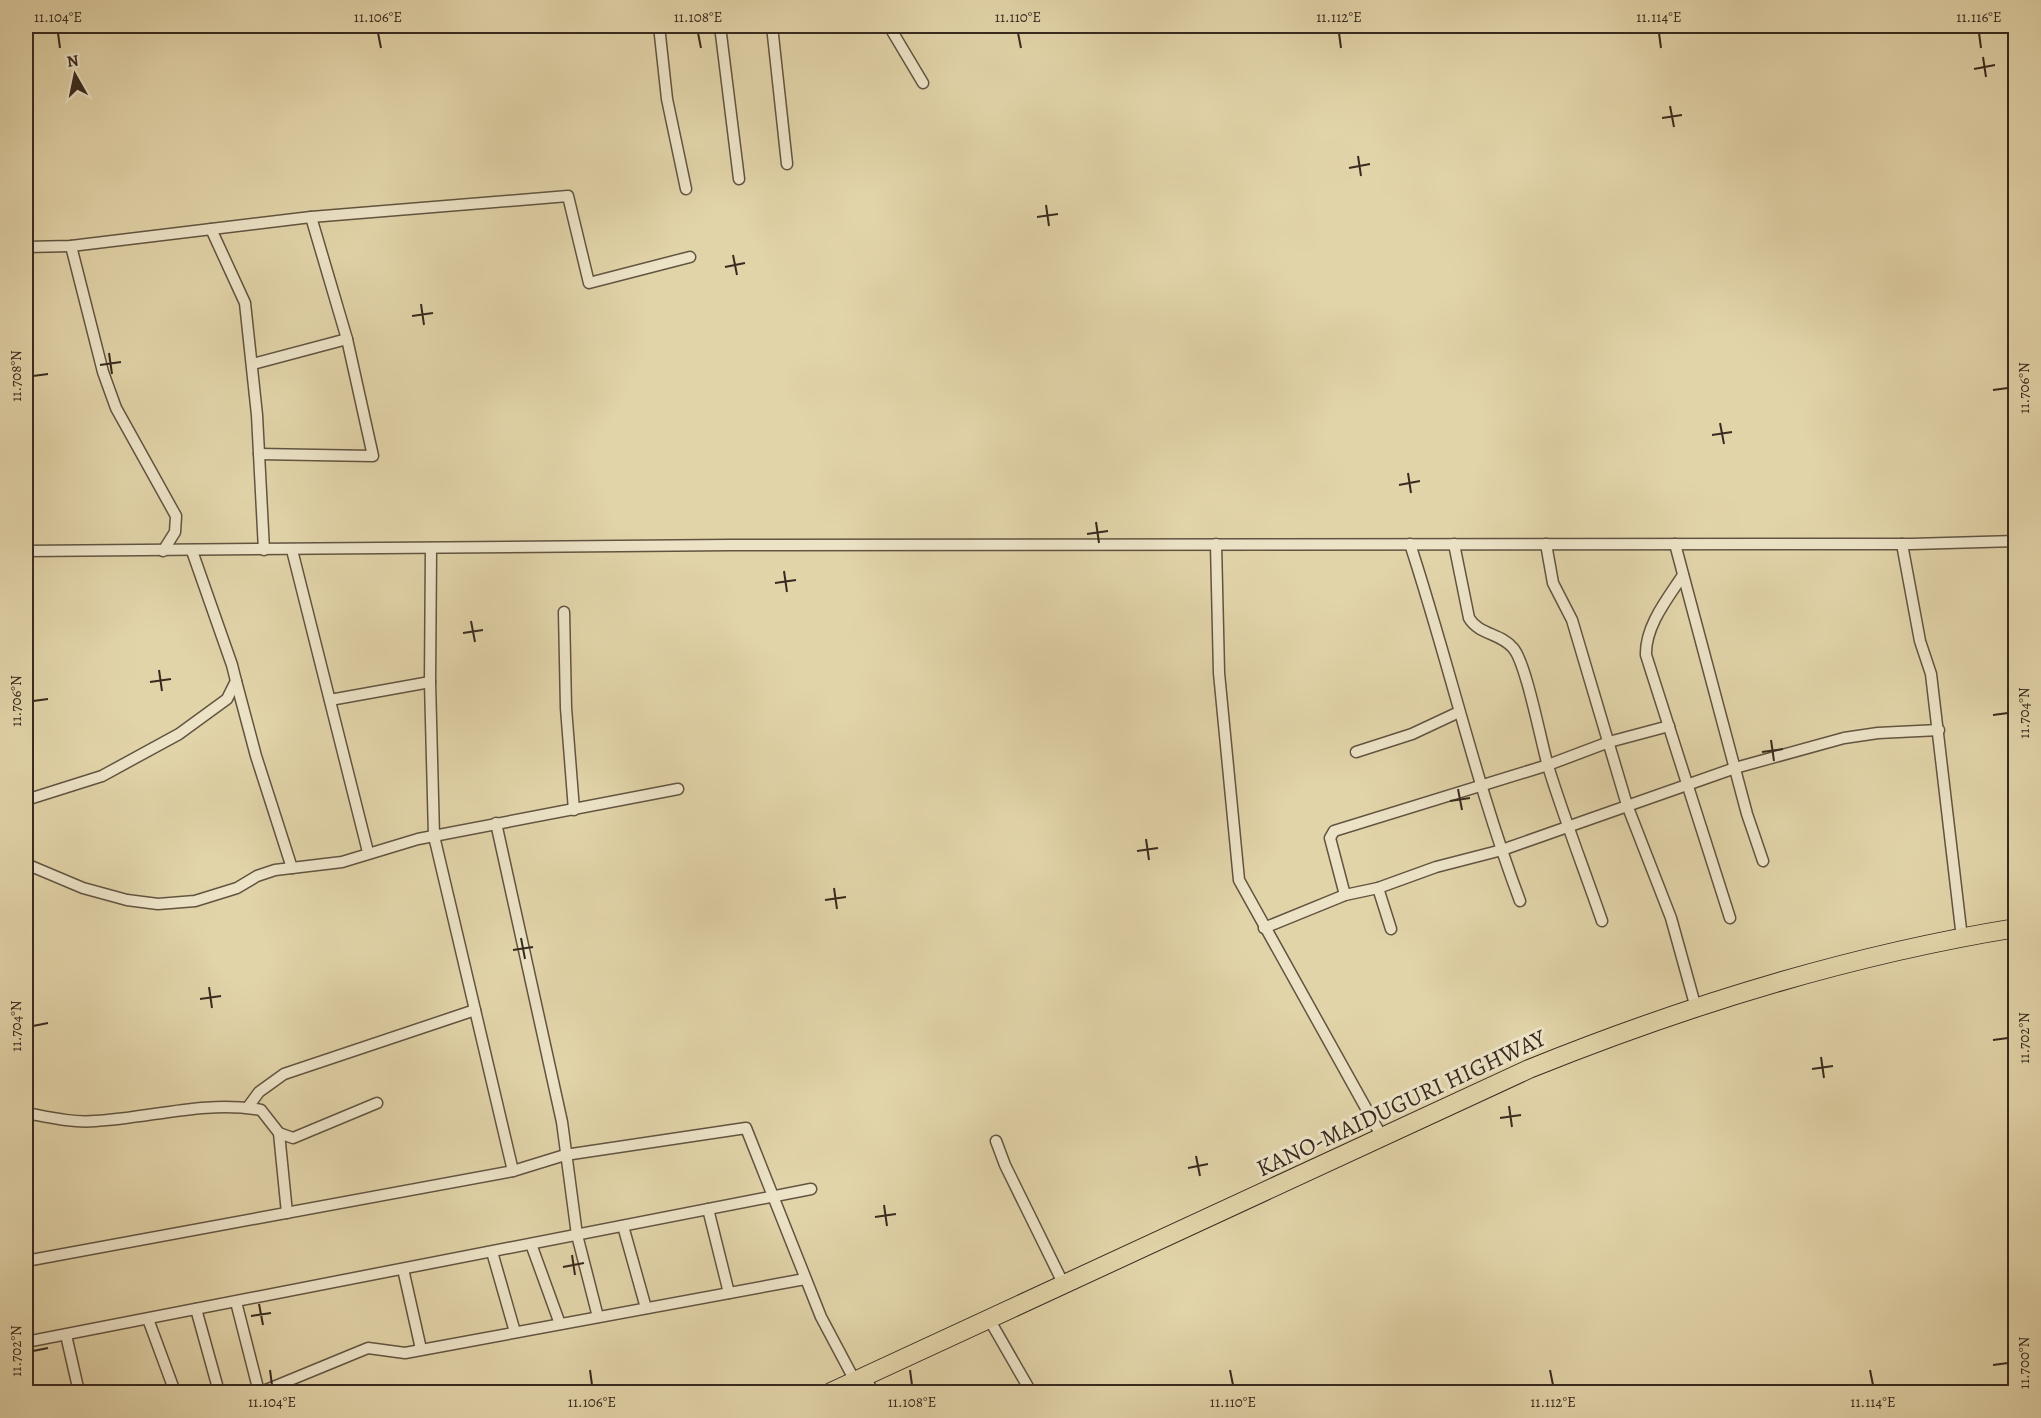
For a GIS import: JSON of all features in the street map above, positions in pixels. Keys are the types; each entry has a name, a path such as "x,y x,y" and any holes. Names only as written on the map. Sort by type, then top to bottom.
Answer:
{"highway":[{"name":"KANO-MAIDUGURI HIGHWAY","path":"831,1392 862,1386 989,1319 1529,1070 1606,1038 1696,1008 1850,963 2016,928"}],"street":[{"path":"659,26 667,99 686,189"},
{"path":"720,26 739,179"},
{"path":"772,26 787,164"},
{"path":"889,26 923,83"},
{"path":"26,247 71,246 311,217 568,196 589,283 690,257"},
{"path":"259,454 373,456 347,339 311,217"},
{"path":"211,229 245,303 253,364 264,550"},
{"path":"71,246 85,291 103,372 116,408 176,516 175,532 163,551"},
{"path":"253,364 347,339"},
{"path":"26,551 1216,544 1902,544 2016,541"},
{"path":"1216,544 1220,674 1239,880 1382,1137"},
{"path":"1410,544 1445,653 1459,712 1520,901"},
{"path":"1454,544 1468,618 1473,626 1501,638 1514,648 1548,765 1602,921"},
{"path":"1546,544 1553,583 1572,620 1628,805 1671,918 1696,1008"},
{"path":"1675,544 1747,814 1763,861"},
{"path":"1902,544 1920,641 1931,674 1962,938"},
{"path":"431,548 430,682 434,836 513,1171"},
{"path":"292,550 368,852"},
{"path":"192,551 236,681 255,756 292,868"},
{"path":"1683,575 1664,603 1647,638 1646,646 1730,918"},
{"path":"564,612 566,708 574,810"},
{"path":"26,800 102,776 179,734 227,699 236,681"},
{"path":"330,700 430,682"},
{"path":"1356,753 1412,734 1459,712"},
{"path":"1345,895 1330,838 1334,831 1548,765 1609,742 1669,726"},
{"path":"1264,928 1345,895 1378,888 1436,867 1502,850 1735,768 1844,738 1878,733 1939,730"},
{"path":"26,864 82,888 127,900 158,904 195,901 237,888 257,876 292,868 342,862 368,852 496,823 678,789"},
{"path":"496,823 562,1122 577,1235 598,1317"},
{"path":"1378,888 1391,929"},
{"path":"248,1107 259,1092 284,1074 475,1010"},
{"path":"26,1113 94,1121 179,1109 232,1105 261,1110 279,1133 292,1138 377,1102"},
{"path":"26,1261 513,1171 565,1155 746,1128 821,1317 862,1386"},
{"path":"279,1133 286,1213"},
{"path":"996,1141 1064,1285"},
{"path":"26,1342 811,1189"},
{"path":"708,1209 729,1293"},
{"path":"622,1226 646,1308"},
{"path":"531,1244 560,1324"},
{"path":"492,1252 515,1332"},
{"path":"403,1269 421,1350"},
{"path":"236,1302 260,1392 368,1348 405,1353 806,1279"},
{"path":"196,1310 219,1392"},
{"path":"148,1319 175,1392"},
{"path":"989,1319 1031,1392"},
{"path":"66,1335 79,1392"}]}
